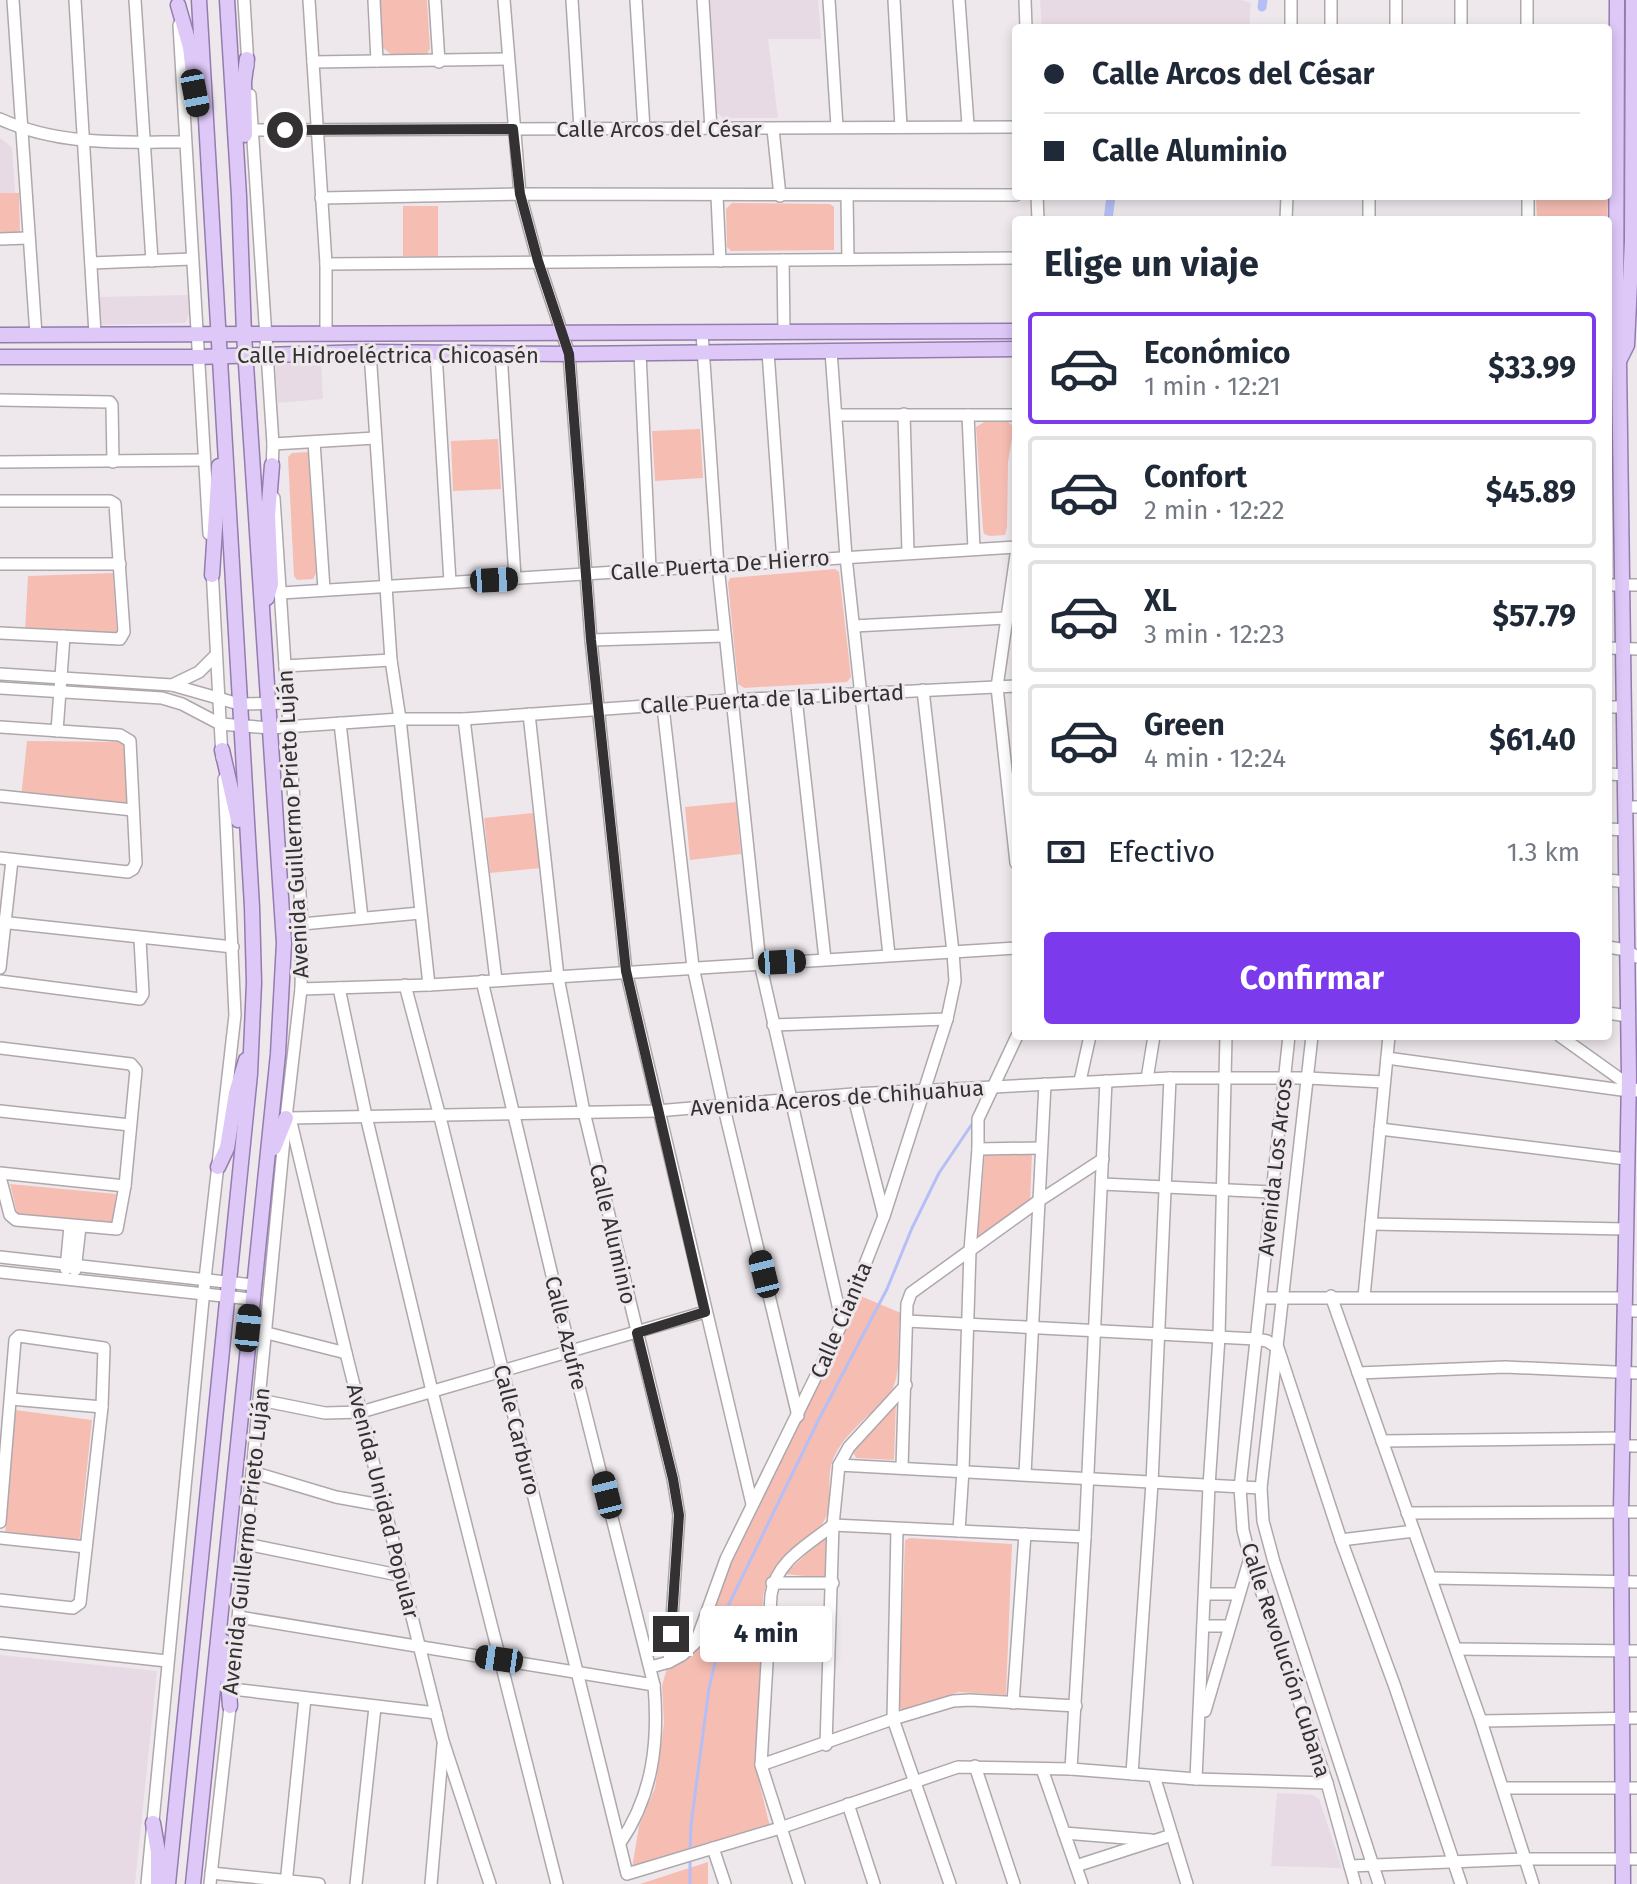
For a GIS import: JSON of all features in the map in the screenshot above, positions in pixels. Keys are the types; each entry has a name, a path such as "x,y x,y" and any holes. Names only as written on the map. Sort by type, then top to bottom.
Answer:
{"main road":[{"name":"Avenida Guillermo Prieto Luján","path":"168,1884 229,1290 252,1041 254,983 199,0"},
{"name":"Avenida Guillermo Prieto Luján","path":"193,1884 278,1054 284,943 245,355 227,0"},
{"path":"1617,0 1612,30 1624,92"},
{"path":"1623,1884 1630,1859 1629,1651 1621,1582 1621,1511 1630,1373 1628,1306 1631,1247 1625,1229 1631,1177 1626,1159 1632,1081 1627,1016 1630,951 1626,882 1631,855 1625,830 1631,807 1615,707 1622,649 1614,585 1614,397 1622,344 1623,309 1619,164 1624,92 1635,26 1633,0"},
{"path":"178,2 190,47 207,153"},
{"path":"239,196 243,169 247,59"},
{"name":"Calle Hidroeléctrica Chicoasén","path":"0,335 1012,331"},
{"name":"Calle Hidroeléctrica Chicoasén","path":"0,357 1012,349"},
{"path":"212,575 216,540 215,488 223,442"},
{"path":"263,618 271,584 268,516 272,465"},
{"path":"222,750 237,810 242,871 252,907"},
{"path":"218,1167 225,1155 236,1093 252,1041"},
{"path":"262,1191 280,1127 288,1118"},
{"path":"221,1593 226,1615 225,1655 230,1706"},
{"path":"153,1823 158,1852 158,1884"}],"street":[{"path":"13,0 36,335"},
{"path":"75,0 95,334"},
{"path":"135,0 152,261"},
{"name":"Avenida Guillermo Prieto Luján","path":"211,1879 301,989 302,924 244,0"},
{"path":"309,0 326,264 326,334"},
{"path":"374,0 377,61"},
{"path":"435,0 439,62"},
{"path":"504,0 520,194 538,261 569,354 591,640 626,971 752,1504"},
{"path":"572,0 580,129"},
{"path":"636,0 644,129"},
{"path":"703,0 711,129"},
{"path":"829,0 837,127"},
{"path":"894,0 901,127"},
{"path":"959,0 968,125"},
{"path":"1025,0 1026,24"},
{"path":"1291,0 1291,24"},
{"path":"1331,0 1331,24"},
{"path":"1396,0 1396,24"},
{"path":"1461,0 1461,24"},
{"path":"1527,0 1527,24"},
{"path":"147,1884 205,1279 235,1015 178,2"},
{"path":"1612,30 1635,26"},
{"path":"313,62 508,59"},
{"path":"0,119 21,129 83,142 185,142"},
{"name":"Calle Arcos del César","path":"253,130 1012,127"},
{"path":"773,129 780,196"},
{"path":"321,198 520,194 1012,195"},
{"path":"717,196 720,261"},
{"path":"847,196 848,259"},
{"path":"0,239 28,238"},
{"path":"326,264 1012,258"},
{"path":"91,263 192,259"},
{"path":"783,260 784,333"},
{"path":"702,333 718,566 760,963 842,1323"},
{"path":"831,351 846,557 889,955"},
{"path":"370,352 391,660 429,985"},
{"path":"768,352 783,561"},
{"path":"436,353 450,582"},
{"path":"501,353 515,578"},
{"path":"640,353 650,569"},
{"path":"0,400 110,402 113,462"},
{"path":"904,414 908,552"},
{"path":"838,415 1012,415"},
{"path":"968,415 974,549"},
{"path":"273,444 375,438"},
{"path":"314,442 324,589"},
{"path":"0,462 204,460"},
{"path":"0,501 112,503 116,507 122,637 0,633"},
{"name":"Calle Puerta De Hierro","path":"281,593 1012,547"},
{"path":"0,564 120,564"},
{"path":"1012,580 997,687 1012,802"},
{"path":"1614,585 1637,585"},
{"path":"854,626 1006,618"},
{"path":"57,731 64,636"},
{"path":"591,640 725,636"},
{"path":"172,685 199,672 216,655"},
{"path":"285,666 391,660"},
{"path":"0,674 172,685 239,704 287,703"},
{"name":"Calle Puerta de la Libertad","path":"0,688 162,698 182,704 220,724 270,728 1012,686"},
{"name":"Calle Cianita","path":"669,1662 696,1642 720,1574 752,1504 842,1323 884,1216 947,1019 955,981 953,952 923,690"},
{"path":"796,698 825,959"},
{"path":"663,707 693,967 798,1416"},
{"name":"Calle Aluminio","path":"529,714 558,977 584,1112 673,1479 679,1515 669,1662"},
{"path":"464,719 496,980"},
{"path":"340,723 362,918"},
{"path":"0,727 120,735 130,741 136,863 128,872 6,859 0,968"},
{"path":"1612,774 1625,775"},
{"path":"0,796 133,810"},
{"path":"1612,829 1625,830"},
{"path":"1612,880 1626,882"},
{"path":"302,924 420,913"},
{"path":"2,922 233,947"},
{"path":"1630,951 1637,932"},
{"path":"0,981 140,999 143,994 140,939"},
{"path":"301,989 429,985 1012,948"},
{"name":"Calle Azufre","path":"482,981 654,1685 656,1728 649,1786 639,1812 620,1843"},
{"name":"Calle Carburo","path":"405,985 627,1874 713,1848"},
{"path":"339,988 366,1116 432,1391 557,1884"},
{"path":"1612,1014 1627,1016"},
{"path":"773,1025 947,1019"},
{"path":"959,1531 970,1324 970,1251 979,1114 1015,1040"},
{"path":"1080,1081 1089,1040"},
{"path":"1147,1079 1153,1040"},
{"path":"1196,1779 1219,1337 1226,1040"},
{"name":"Avenida Los Arcos","path":"1261,1298 1289,1040"},
{"path":"1312,1040 1261,1488 1263,1521 1379,1884"},
{"path":"1364,1297 1389,1040"},
{"path":"1566,1040 1632,1081"},
{"path":"0,1048 131,1064 136,1070 125,1186 117,1229 13,1218 0,1175 125,1186"},
{"path":"1387,1058 1632,1081"},
{"path":"1132,1774 1152,1483 1156,1335 1170,1078"},
{"name":"Avenida Aceros de Chihuahua","path":"288,1118 657,1111 853,1094 1170,1078 1308,1078 1383,1082"},
{"path":"1071,1769 1106,1081"},
{"path":"1025,1474 1045,1084"},
{"path":"853,1094 884,1216"},
{"path":"0,1111 130,1125"},
{"name":"Avenida Unidad Popular","path":"288,1118 443,1741 490,1884"},
{"path":"1380,1129 1626,1159"},
{"path":"978,1149 1040,1148"},
{"path":"902,1467 907,1304 911,1293 1037,1202 1103,1159"},
{"path":"1102,1184 1272,1192"},
{"path":"1371,1224 1625,1229"},
{"path":"69,1280 75,1226"},
{"path":"0,1257 205,1279 229,1290"},
{"path":"0,1272 204,1294 229,1290 252,1292"},
{"path":"1331,1296 1481,1721 1533,1884"},
{"path":"1261,1298 1331,1296 1628,1306"},
{"name":"Calle Revolución Cubana","path":"1261,1298 1240,1488 1243,1530 1327,1783 1354,1878"},
{"path":"260,1400 325,1413 361,1412 705,1312"},
{"path":"907,1321 1256,1339 1278,1348 1341,1540 1461,1884"},
{"path":"267,1333 346,1353"},
{"path":"0,1522 14,1342 19,1336 104,1348 102,1407 81,1599 76,1607 0,1600"},
{"path":"1358,1373 1505,1367 1630,1373"},
{"path":"826,1745 833,1525 839,1465 849,1447 906,1385"},
{"path":"11,1399 102,1407"},
{"path":"1382,1441 1627,1443"},
{"path":"839,1465 1261,1488"},
{"path":"252,1472 336,1497 386,1506"},
{"path":"1407,1513 1637,1512"},
{"path":"799,1884 761,1765 772,1583 785,1562 833,1525 1085,1537"},
{"path":"897,1529 893,1719 950,1884"},
{"path":"1341,1540 1414,1531"},
{"path":"1013,1703 1025,1534"},
{"path":"0,1538 86,1547"},
{"path":"246,1544 403,1576"},
{"path":"1199,1731 1250,1558"},
{"path":"1431,1578 1637,1582"},
{"path":"772,1583 833,1583"},
{"path":"1205,1594 1238,1594"},
{"path":"239,1617 654,1685"},
{"path":"1203,1626 1229,1626"},
{"path":"0,1643 167,1661"},
{"path":"1456,1649 1629,1651"},
{"path":"651,1667 669,1662"},
{"path":"232,1689 436,1713"},
{"path":"286,1882 305,1698"},
{"path":"761,1765 826,1745 893,1719 962,1700 1076,1706"},
{"path":"356,1884 375,1707"},
{"path":"1481,1721 1629,1718"},
{"path":"431,1884 443,1741"},
{"path":"975,1766 1014,1884"},
{"path":"725,1884 713,1848 958,1767 1071,1769 1196,1779 1327,1783"},
{"path":"1042,1769 1082,1884"},
{"path":"1154,1776 1187,1884"},
{"path":"1503,1788 1630,1788"},
{"path":"848,1804 874,1884"},
{"path":"1064,1833 1156,1840"},
{"path":"1076,1866 1172,1835"},
{"path":"1354,1878 1375,1865 1524,1859 1630,1859"},
{"path":"211,1879 319,1884"}],"shaded area":[{"path":"380,0 427,0 430,49 426,55 391,54 383,48"},
{"path":"710,0 818,0 821,39 768,39 778,118 723,118 717,113"},
{"path":"1040,0 1241,0 1251,3 1249,24 1042,24"},
{"path":"0,138 12,147 15,193 0,193"},
{"path":"0,193 19,193 20,234 0,235"},
{"path":"1536,200 1608,200 1607,216 1537,216"},
{"path":"732,203 830,204 834,207 834,250 731,251 727,247 726,209"},
{"path":"403,206 438,206 438,256 403,256"},
{"path":"188,295 189,315 185,323 103,325 99,321 99,297"},
{"path":"321,361 323,399 278,403 275,363"},
{"path":"986,421 1008,422 1012,425 1005,535 984,534 976,427"},
{"path":"700,429 703,478 655,481 652,431"},
{"path":"498,439 501,489 453,491 451,441"},
{"path":"308,452 316,573 313,579 297,580 294,576 288,457 292,453"},
{"path":"835,569 839,572 851,677 847,682 744,688 738,684 730,578"},
{"path":"113,573 117,636 25,632 28,576"},
{"path":"27,741 126,742 128,810 21,798"},
{"path":"736,802 741,854 690,860 685,807"},
{"path":"533,813 541,868 490,873 484,818"},
{"path":"985,1151 1032,1153 1030,1203 982,1238 978,1236"},
{"path":"10,1184 116,1194 113,1227 18,1217"},
{"path":"858,1295 901,1313 898,1368 887,1399 854,1429 834,1456 824,1521 816,1532 782,1559 768,1580 763,1597 756,1769 770,1827 632,1868 639,1826 655,1788 664,1723 662,1686 667,1668 693,1653 704,1634 722,1573"},
{"path":"896,1401 894,1460 856,1458 853,1452"},
{"path":"15,1410 92,1420 79,1544 5,1536"},
{"path":"828,1534 827,1576 785,1574"},
{"path":"905,1540 1012,1544 1006,1695 959,1692 903,1710 899,1707"},
{"path":"0,1655 157,1671 135,1884 0,1884"},
{"path":"1277,1793 1313,1795 1319,1799 1342,1868 1271,1866"},
{"path":"708,1862 708,1884 640,1884"}],"waterway":[{"path":"1262,7 1263,0"},
{"path":"1108,216 1110,200"},
{"path":"690,1852 709,1688 729,1604 818,1421 887,1289 939,1173 972,1124"},
{"path":"690,1860 690,1884"}],"route":[{"path":"285,130 513,129 520,194 538,261 569,354 591,640 626,971 705,1312 637,1333 679,1515 671,1634"}]}
